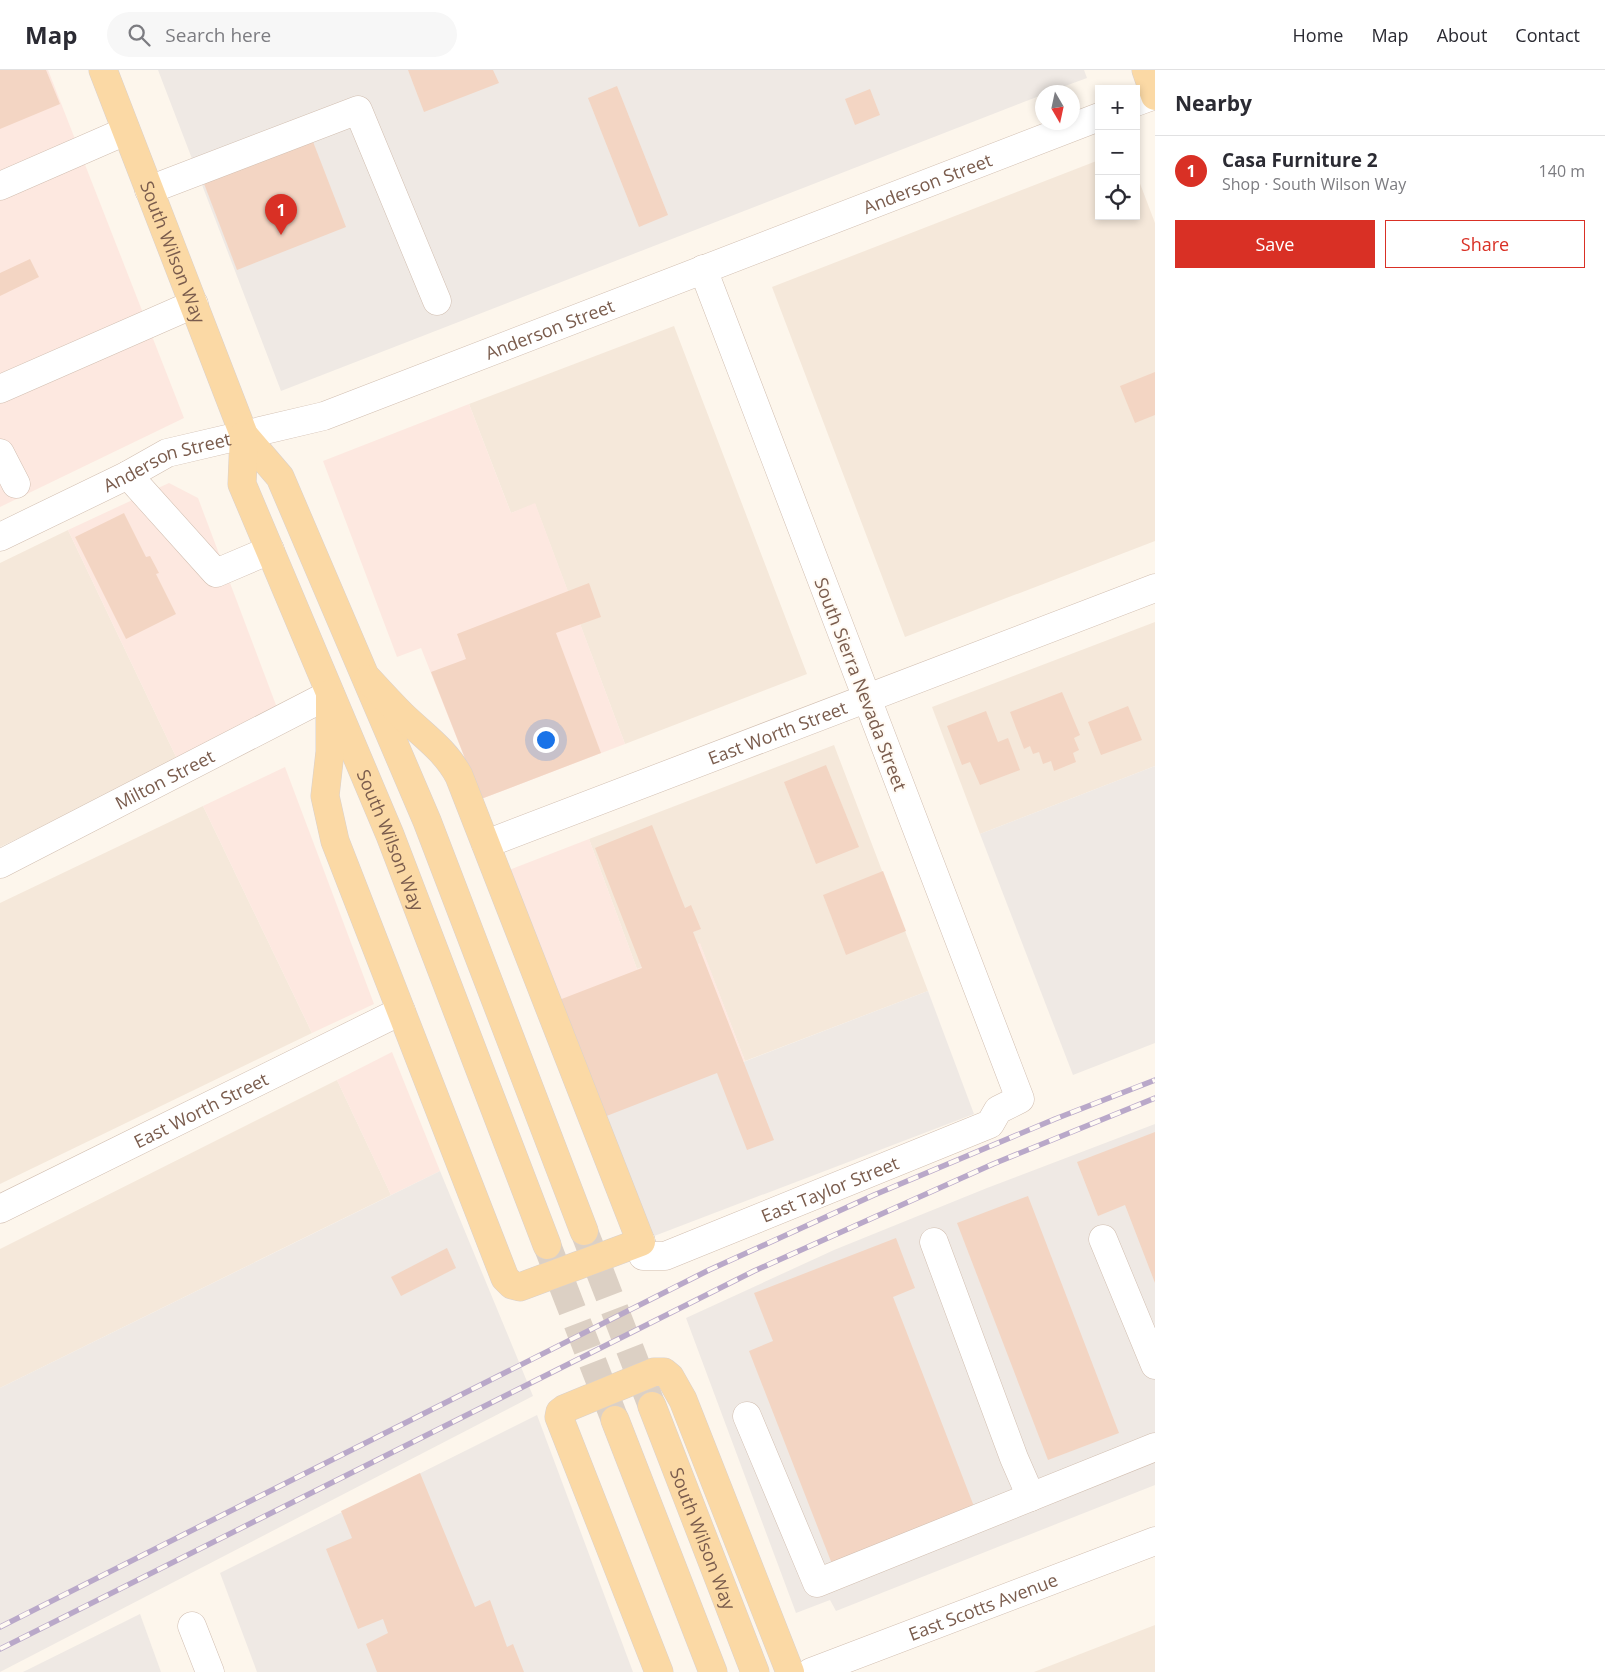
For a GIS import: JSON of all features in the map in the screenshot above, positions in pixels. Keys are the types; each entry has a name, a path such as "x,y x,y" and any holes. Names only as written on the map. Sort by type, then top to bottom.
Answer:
{"main road":[{"name":"South Wilson Way","path":"102,70 244,435 280,477 427,820 584,1231"},
{"path":"1146,70 1155,95"},
{"name":"South Wilson Way","path":"244,435 242,484 390,835 547,1245"},
{"path":"330,694 330,752 325,796 335,841 505,1278 512,1285 520,1287 641,1242 486,844 453,765 432,740 404,717 368,679"},
{"path":"659,1672 559,1417 560,1412 564,1409 654,1372 664,1372 670,1377 683,1400 790,1672"},
{"name":"South Wilson Way","path":"652,1406 755,1672"},
{"path":"615,1420 713,1672"}],"street":[{"path":"1140,101 1155,95"},
{"path":"149,190 358,110 437,302"},
{"name":"Anderson Street","path":"0,537 167,454 324,416 1095,119"},
{"path":"0,186 126,131"},
{"name":"South Sierra Nevada Street","path":"703,269 1020,1099"},
{"path":"0,389 194,304"},
{"path":"0,453 16,484"},
{"path":"128,475 216,573 270,550"},
{"name":"East Worth Street","path":"486,844 1155,588"},
{"name":"Milton Street","path":"0,864 330,694"},
{"name":"East Worth Street","path":"0,1209 400,1011"},
{"name":"East Taylor Street","path":"641,1242 643,1256 666,1256 990,1124 998,1110 1020,1099"},
{"path":"1103,1239 1155,1365"},
{"path":"934,1242 1014,1458 1031,1497"},
{"path":"747,1416 817,1583 1155,1447"},
{"name":"East Scotts Avenue","path":"811,1672 1155,1540"},
{"path":"192,1626 210,1672"}],"shaded area":[{"path":"0,70 48,70 184,418 0,507"},
{"path":"158,70 1084,70 1087,78 1068,85 1035,85 1035,98 281,391"},
{"path":"1095,162 1095,220 1140,220 1140,184 1155,223 1155,541 905,637 772,287"},
{"path":"674,326 807,674 625,744 535,504 511,513 469,404"},
{"path":"469,404 511,513 535,503 625,744 481,799 421,648 397,657 323,461"},
{"path":"169,483 198,498 279,713 178,761 68,530"},
{"path":"68,530 178,761 0,847 0,563"},
{"path":"1155,622 1155,766 980,834 932,707"},
{"path":"834,745 928,991 745,1061 700,944 637,969 589,839"},
{"path":"1155,766 1155,1043 1073,1075 980,834"},
{"path":"285,767 374,1004 312,1033 203,806"},
{"path":"203,806 312,1033 0,1184 0,903"},
{"path":"589,839 637,969 700,943 745,1061 602,1116 509,870"},
{"path":"928,991 974,1114 649,1238 602,1116"},
{"path":"392,1052 440,1171 391,1195 337,1080"},
{"path":"337,1080 391,1195 0,1388 0,1249"},
{"path":"1155,1124 1155,1485 836,1611 830,1600 796,1613 686,1318 834,1250 987,1188"},
{"path":"440,1171 533,1396 0,1672 0,1388"},
{"path":"537,1415 633,1672 257,1672 220,1573"},
{"path":"140,1614 161,1672 23,1672"},
{"path":"1155,1625 1155,1672 1034,1672"}],"building":[{"path":"0,70 46,70 60,104 0,129"},
{"path":"408,70 493,70 499,83 424,112"},
{"path":"617,86 668,215 639,227 588,98"},
{"path":"870,89 880,115 855,125 845,99"},
{"path":"312,139 346,227 237,270 203,181"},
{"path":"30,259 39,277 0,296 0,273"},
{"path":"1155,372 1155,415 1135,423 1120,386"},
{"path":"124,513 146,557 150,556 159,573 156,574 176,614 126,639 75,537"},
{"path":"589,583 601,617 556,633 601,753 481,799 431,672 466,659 457,634"},
{"path":"1062,692 1080,735 1074,738 1079,750 1073,753 1076,762 1054,771 1051,761 1043,764 1039,752 1033,754 1030,746 1024,749 1010,712"},
{"path":"1128,706 1142,740 1101,755 1088,722"},
{"path":"986,711 998,742 1008,738 1020,770 980,785 970,762 962,765 947,726"},
{"path":"826,765 859,847 816,864 784,782"},
{"path":"652,825 685,908 691,905 701,929 693,932 774,1140 747,1150 717,1073 604,1117 559,1000 642,968 595,848"},
{"path":"883,871 906,931 846,955 823,895"},
{"path":"1155,1132 1155,1283 1125,1205 1098,1216 1077,1162"},
{"path":"1028,1196 1119,1433 1048,1460 957,1223"},
{"path":"896,1238 915,1288 893,1297 975,1509 832,1564 749,1351 773,1341 754,1293"},
{"path":"447,1248 456,1268 401,1296 391,1277"},
{"path":"420,1473 475,1607 490,1600 507,1647 513,1644 524,1672 377,1672 366,1644 388,1633 383,1619 358,1629 326,1549 352,1538 341,1511"}],"tunnel":[{"path":"584,1231 652,1406"},
{"path":"547,1245 615,1420"}],"railway":[{"path":"0,1627 709,1270 874,1195 1055,1119 1155,1080"},
{"path":"0,1649 754,1271 993,1164 1155,1098"}],"place":[{"name":"Casa Furniture 2","path":"281,235"}]}
